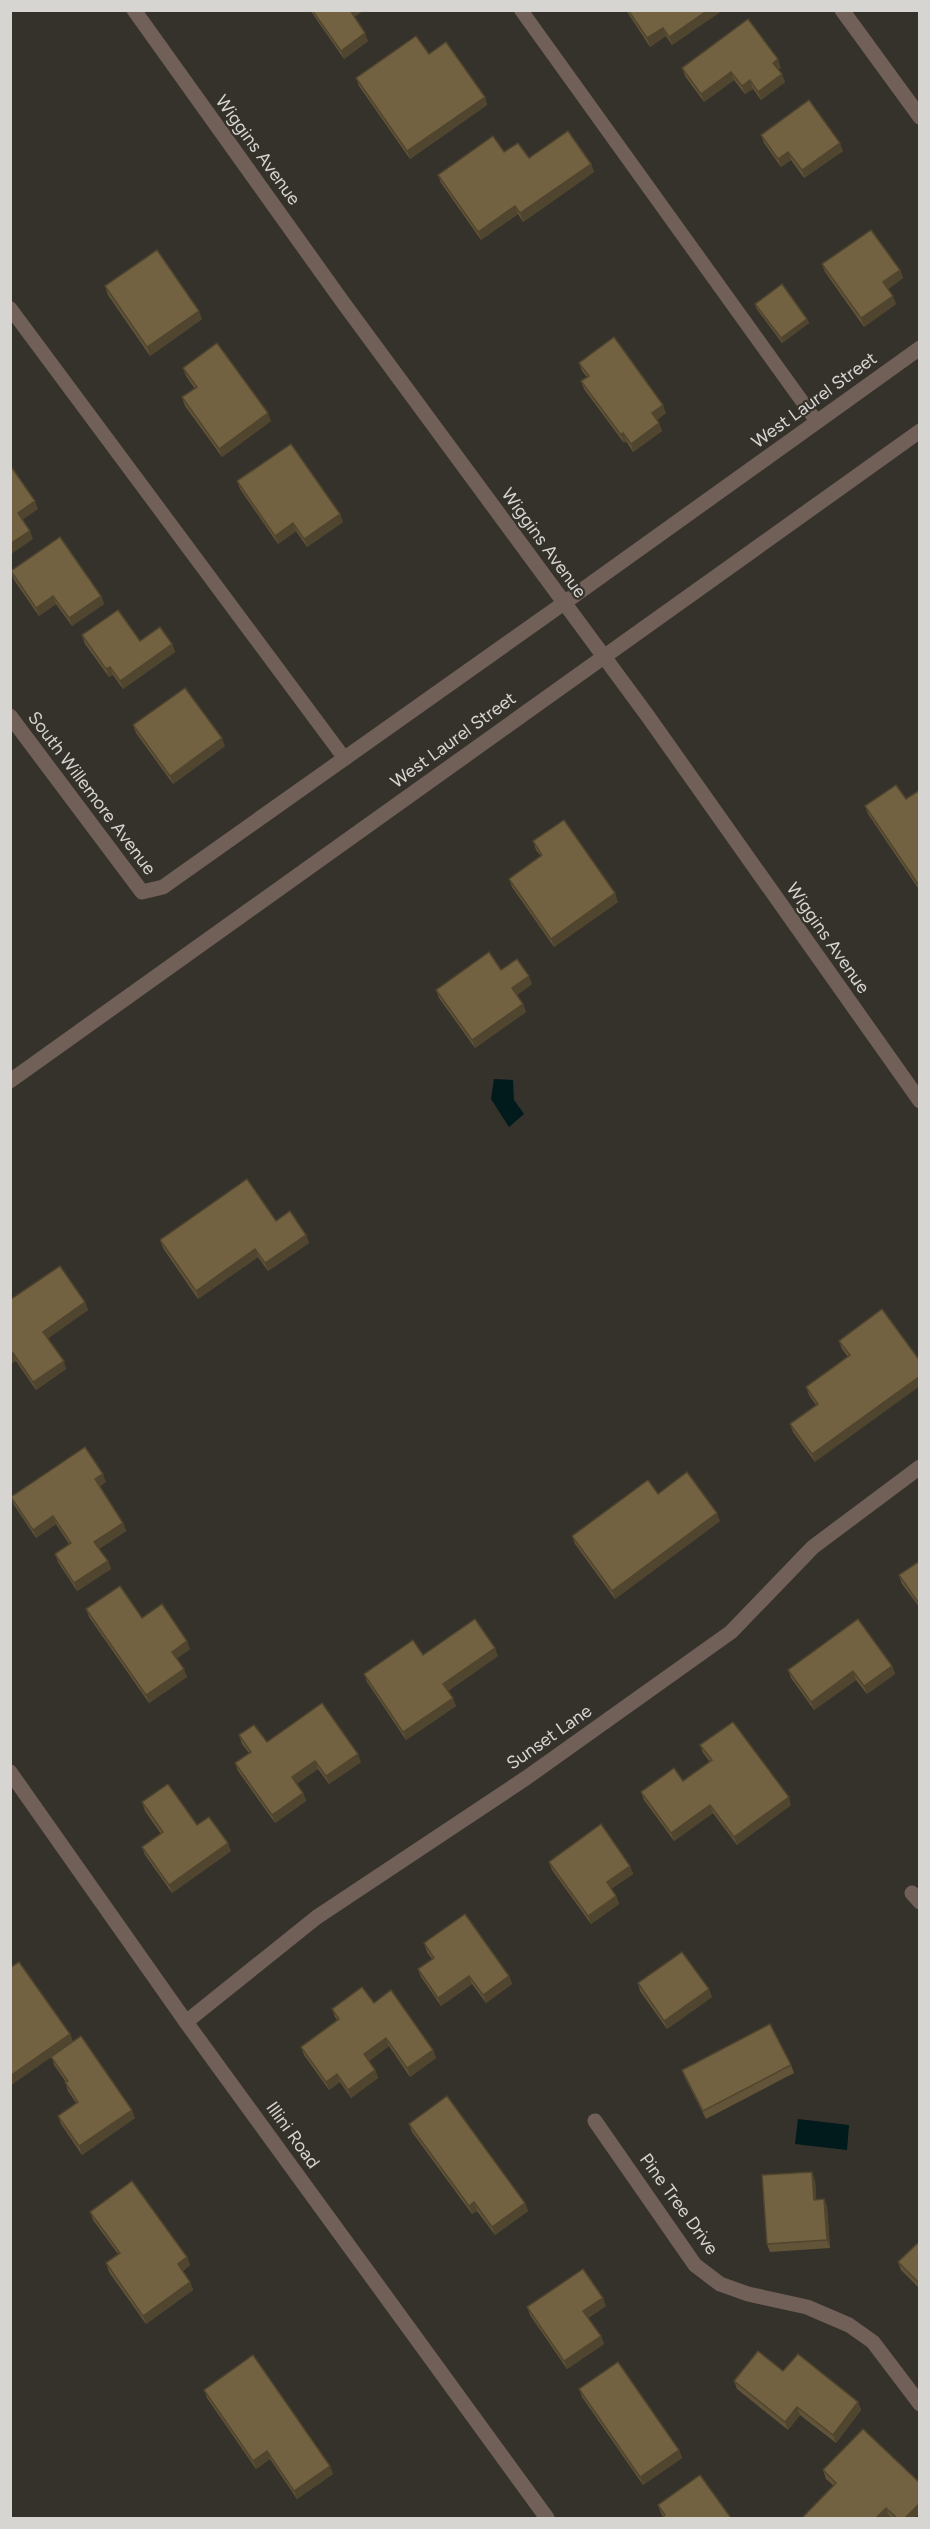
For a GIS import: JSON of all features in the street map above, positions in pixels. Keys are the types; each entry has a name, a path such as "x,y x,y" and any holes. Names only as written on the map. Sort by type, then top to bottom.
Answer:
{"street":[{"name":"Wiggins Avenue","path":"134,10 342,302 647,715 920,1101"},
{"path":"842,10 920,117"},
{"name":"West Laurel Street","path":"142,892 163,887 920,348"},
{"name":"West Laurel Street","path":"10,1081 602,655 920,431"},
{"name":"South Willemore Avenue","path":"10,716 142,892"},
{"name":"Sunset Lane","path":"186,2022 317,1917 526,1778 731,1632 813,1547 920,1467"},
{"name":"Illini Road","path":"10,1773 186,2022 548,2518"},
{"name":"Pine Tree Drive","path":"595,2121 695,2265 720,2284 748,2294 807,2307 849,2325 873,2342 920,2404"}],"lane":[{"path":"520,10 817,422"},
{"path":"10,308 345,759"}],"water":[{"path":"494,1079 513,1080 514,1100 524,1114 509,1127 491,1099"},
{"path":"798,2119 849,2125 847,2150 795,2144"}],"building":[{"path":"312,10 350,10 365,33 341,51"},
{"path":"628,10 708,10 669,37 663,28 647,38"},
{"path":"748,19 778,59 773,63 782,74 758,92 750,80 742,86 731,72 701,94 682,68"},
{"path":"416,36 429,54 446,42 485,97 407,151 356,78"},
{"path":"809,100 840,143 802,170 788,152 778,159 761,135"},
{"path":"568,131 591,164 520,213 515,206 478,232 438,175 493,136 504,152 518,143 529,158"},
{"path":"871,230 900,270 883,282 893,296 861,318 822,264"},
{"path":"157,250 199,311 147,347 105,286"},
{"path":"782,284 807,319 781,338 755,304"},
{"path":"614,337 663,405 652,413 659,423 631,444 623,433 621,435 581,381 589,376 579,363"},
{"path":"217,343 268,413 219,449 182,397 197,387 183,368"},
{"path":"291,444 340,514 304,539 293,523 275,536 237,481"},
{"path":"10,465 35,501 18,513 30,531 10,544"},
{"path":"60,537 101,596 69,618 53,596 36,608 11,571"},
{"path":"118,610 140,641 160,627 172,644 120,681 110,667 106,669 82,635"},
{"path":"185,688 222,738 170,776 133,725"},
{"path":"896,785 906,799 920,790 920,887 865,806"},
{"path":"564,820 615,893 551,939 509,879 542,855 533,841"},
{"path":"489,952 501,970 517,959 529,976 512,988 523,1004 472,1040 436,990"},
{"path":"247,1179 276,1221 290,1211 306,1235 265,1263 255,1249 196,1291 160,1240"},
{"path":"60,1266 85,1302 43,1332 64,1361 33,1382 13,1353 10,1354 10,1300"},
{"path":"882,1309 920,1361 920,1376 812,1454 790,1424 818,1404 806,1387 850,1355 839,1341"},
{"path":"85,1447 103,1474 95,1479 123,1523 94,1542 108,1561 74,1583 55,1554 71,1543 53,1516 33,1530 11,1497"},
{"path":"687,1472 717,1513 612,1591 572,1536 648,1480 658,1494"},
{"path":"920,1561 920,1605 899,1575"},
{"path":"120,1586 142,1618 162,1604 187,1641 172,1652 184,1669 146,1695 86,1609"},
{"path":"475,1619 495,1648 443,1684 453,1698 403,1732 364,1674 413,1640 423,1655"},
{"path":"858,1619 892,1666 864,1686 853,1671 811,1702 788,1670"},
{"path":"322,1703 358,1754 326,1776 315,1761 292,1777 303,1793 272,1815 235,1763 251,1752 239,1735 254,1725 267,1742"},
{"path":"733,1722 789,1797 734,1837 710,1805 671,1833 641,1792 674,1768 683,1781 712,1760 700,1745"},
{"path":"168,1784 197,1825 209,1817 228,1843 169,1885 142,1847 163,1832 142,1802"},
{"path":"601,1824 630,1866 607,1882 616,1896 588,1916 549,1862"},
{"path":"465,1914 509,1976 483,1995 469,1976 438,1998 418,1969 434,1958 424,1943"},
{"path":"682,1952 709,1989 664,2021 638,1983"},
{"path":"19,1962 70,2034 10,2076 10,1968"},
{"path":"362,1987 374,2003 391,1990 433,2050 407,2068 386,2038 364,2054 375,2070 348,2090 337,2074 326,2082 301,2047 339,2019 332,2009"},
{"path":"770,2024 791,2065 703,2111 682,2070"},
{"path":"81,2036 132,2110 79,2146 58,2116 78,2102 65,2082 68,2081 51,2057"},
{"path":"447,2096 525,2203 492,2227 474,2202 469,2206 409,2124"},
{"path":"812,2172 814,2200 824,2199 827,2240 767,2244 762,2175"},
{"path":"132,2181 187,2257 178,2264 190,2282 143,2316 106,2263 120,2253 90,2212"},
{"path":"920,2241 920,2284 898,2262"},
{"path":"583,2269 603,2298 583,2311 601,2336 564,2361 527,2307"},
{"path":"758,2351 783,2371 798,2354 858,2402 833,2435 797,2407 785,2422 734,2381"},
{"path":"253,2355 330,2466 294,2491 267,2451 253,2461 204,2390"},
{"path":"618,2362 679,2450 640,2477 579,2389"},
{"path":"863,2429 920,2483 920,2503 905,2518 897,2518 886,2508 876,2518 802,2518 836,2483 823,2470"},
{"path":"700,2475 731,2518 661,2518 665,2515 658,2505"}]}
